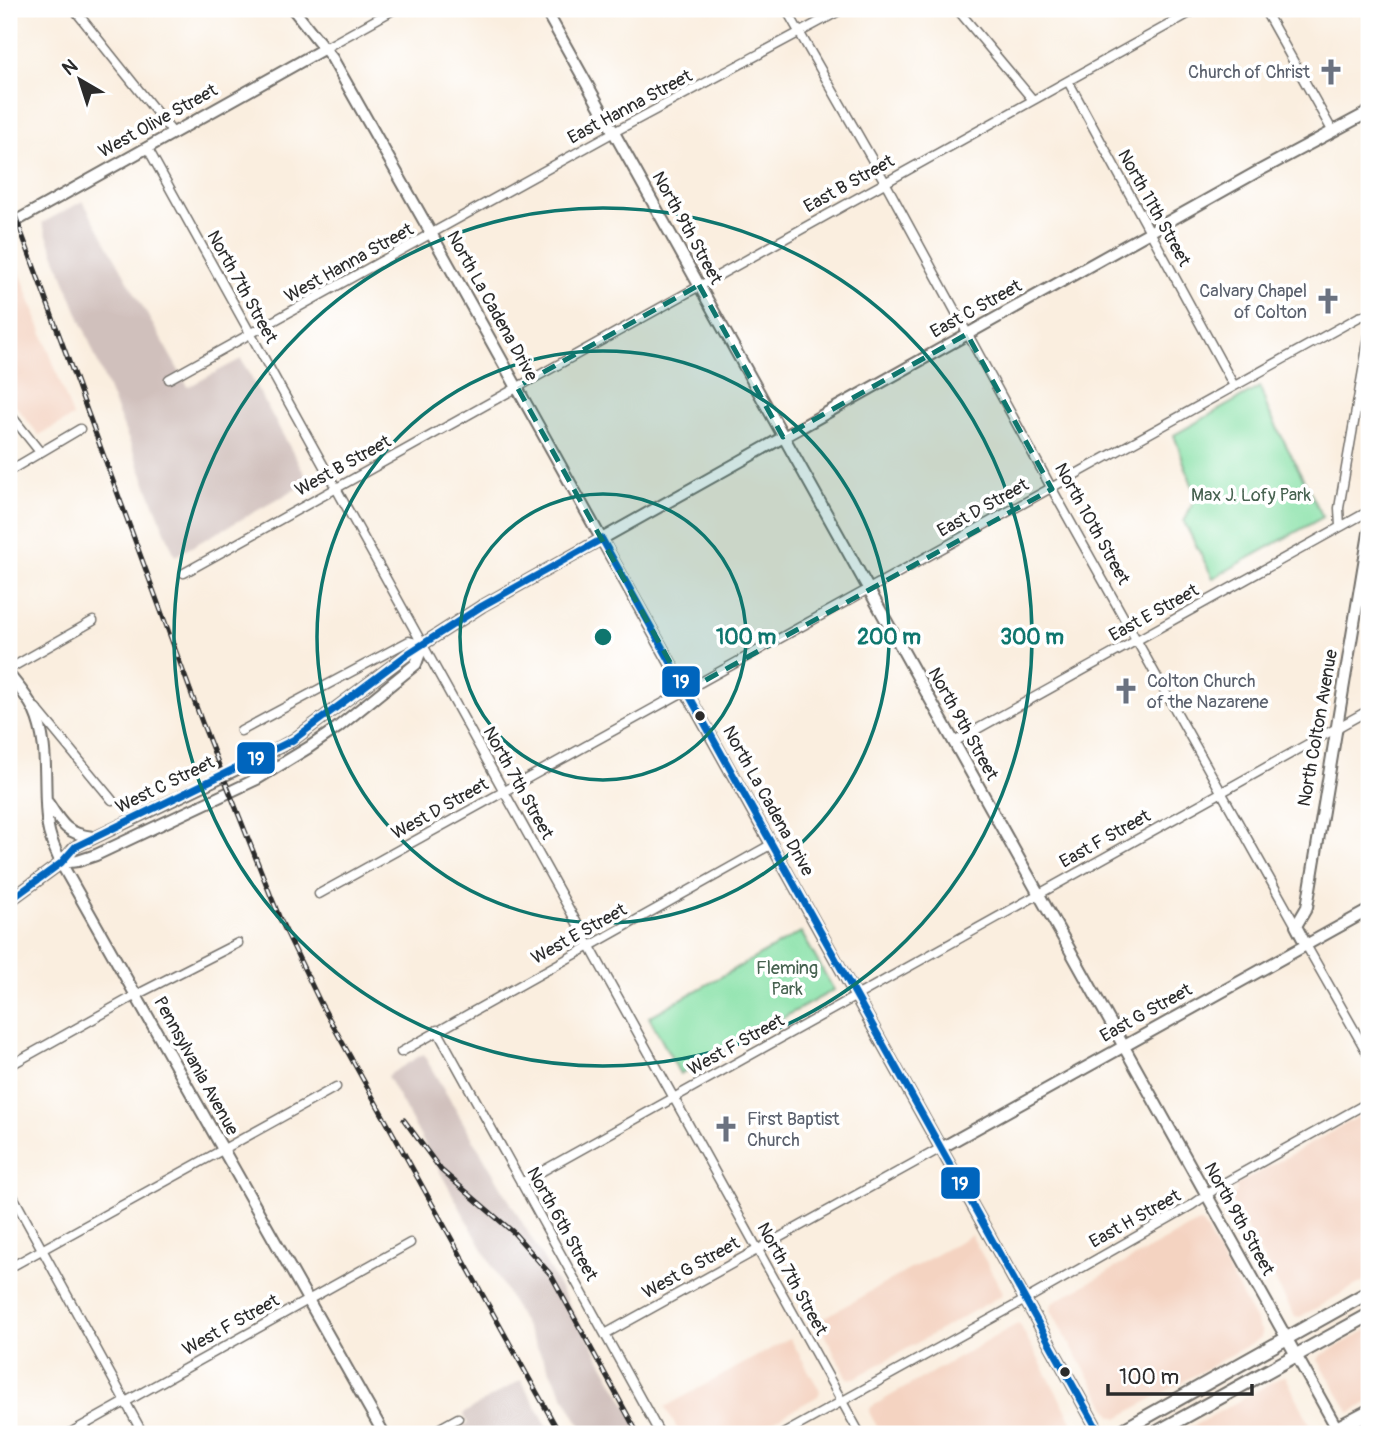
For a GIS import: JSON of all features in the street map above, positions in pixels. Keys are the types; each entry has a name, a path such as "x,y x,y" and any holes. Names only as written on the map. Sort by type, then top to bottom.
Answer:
{"highway":[{"path":"1339,1432 1369,1412"}],"main road":[{"path":"1116,1434 1369,1292"},
{"path":"1154,1434 1369,1315"}],"street":[{"path":"74,9 173,133"},
{"name":"North La Cadena Drive","path":"293,9 325,48 432,235 1100,1434"},
{"path":"325,48 395,9"},
{"name":"North 9th Street","path":"545,9 1339,1432"},
{"name":"North 10th Street","path":"786,9 885,182 1052,489 1369,1056"},
{"name":"East Hanna Street","path":"432,235 614,132 843,9"},
{"path":"957,9 1033,100"},
{"name":"East B Street","path":"517,387 1197,9"},
{"path":"1264,9 1333,132"},
{"name":"West Olive Street","path":"9,225 325,48"},
{"name":"North 11th Street","path":"1068,81 1234,386"},
{"name":"East C Street","path":"602,539 1255,173 1369,112"},
{"name":"North 7th Street","path":"147,147 860,1434"},
{"name":"West Hanna Street","path":"169,379 432,235"},
{"name":"East D Street","path":"686,691 1234,386 1369,314"},
{"path":"1340,527 1339,509 1369,336"},
{"name":"West B Street","path":"184,573 517,387"},
{"path":"9,413 40,452"},
{"path":"9,471 80,429"},
{"name":"East E Street","path":"954,742 1369,511"},
{"name":"North Colton Avenue","path":"1296,926 1307,906 1369,533"},
{"name":"West C Street","path":"9,901 61,863 75,847 293,740 410,653 482,606 602,539"},
{"path":"9,669 93,621"},
{"path":"241,731 409,641 424,645"},
{"name":"West C Street","path":"61,863 96,855 276,767 337,728 405,674 416,664 424,645"},
{"name":"Pennsylvania Avenue","path":"9,675 112,800"},
{"name":"West D Street","path":"319,894 686,691"},
{"name":"Pennsylvania Avenue","path":"27,698 39,725 44,749 48,828 61,863 384,1434"},
{"name":"East F Street","path":"856,996 1369,710"},
{"path":"47,801 65,828 77,835 96,838"},
{"name":"West E Street","path":"401,1052 772,844"},
{"name":"East G Street","path":"940,1148 1369,910"},
{"path":"9,1066 136,995 238,943"},
{"name":"West F Street","path":"521,1182 856,996"},
{"name":"North 6th Street","path":"437,1030 660,1434"},
{"path":"9,1268 336,1087"},
{"name":"East H Street","path":"783,1434 1025,1300 1369,1102"},
{"name":"West G Street","path":"605,1334 940,1148"},
{"path":"9,1189 143,1434"},
{"name":"West F Street","path":"68,1434 410,1243"},
{"path":"429,1434 458,1418"}],"highlighted area":[{"path":"699,285 783,437 967,334 1052,489 686,691 517,387"}],"shaded area":[{"path":"83,201 188,387 241,359 309,482 175,556 42,223"},
{"path":"9,242 73,417 39,435 9,398"},
{"path":"423,1054 643,1434 585,1434 387,1076"},
{"path":"1367,1112 1369,1278 1300,1317 1295,1317 1230,1198 1237,1192 1236,1185"},
{"path":"1198,1222 1202,1223 1262,1332 1261,1338 1118,1418 1112,1416 1062,1331 1051,1310 1052,1303"},
{"path":"971,1235 1003,1292 1002,1295 855,1378 848,1379 818,1321"},
{"path":"1019,1323 1079,1434 881,1434 869,1412 871,1407"},
{"path":"1369,1329 1369,1402 1350,1413 1318,1360 1320,1356"},
{"path":"790,1338 820,1391 818,1396 750,1434 680,1434 665,1407"},
{"path":"1285,1375 1315,1434 1179,1434"},
{"path":"521,1380 552,1434 449,1434 468,1424 463,1414"}],"green space":[{"name":"Max J. Lofy Park","path":"1260,387 1268,410 1323,517 1213,578 1184,522 1196,496 1174,435"},
{"name":"Fleming Park","path":"801,932 834,990 680,1074 649,1017"}],"railway":[{"path":"9,199 203,725 280,919 321,1004 560,1434"},
{"path":"404,1120 441,1170 513,1232 551,1275 638,1434"}],"transit line":[{"name":"19","path":"9,901 61,863 75,847 293,740 409,653 482,606 602,539 1100,1434"}],"place":[{"name":"Church of Christ","path":"1331,72"},
{"name":"Calvary Chapel of Colton","path":"1328,301"},
{"name":"Colton Church of the Nazarene","path":"1126,691"},
{"name":"First Baptist Church","path":"726,1129"}]}
